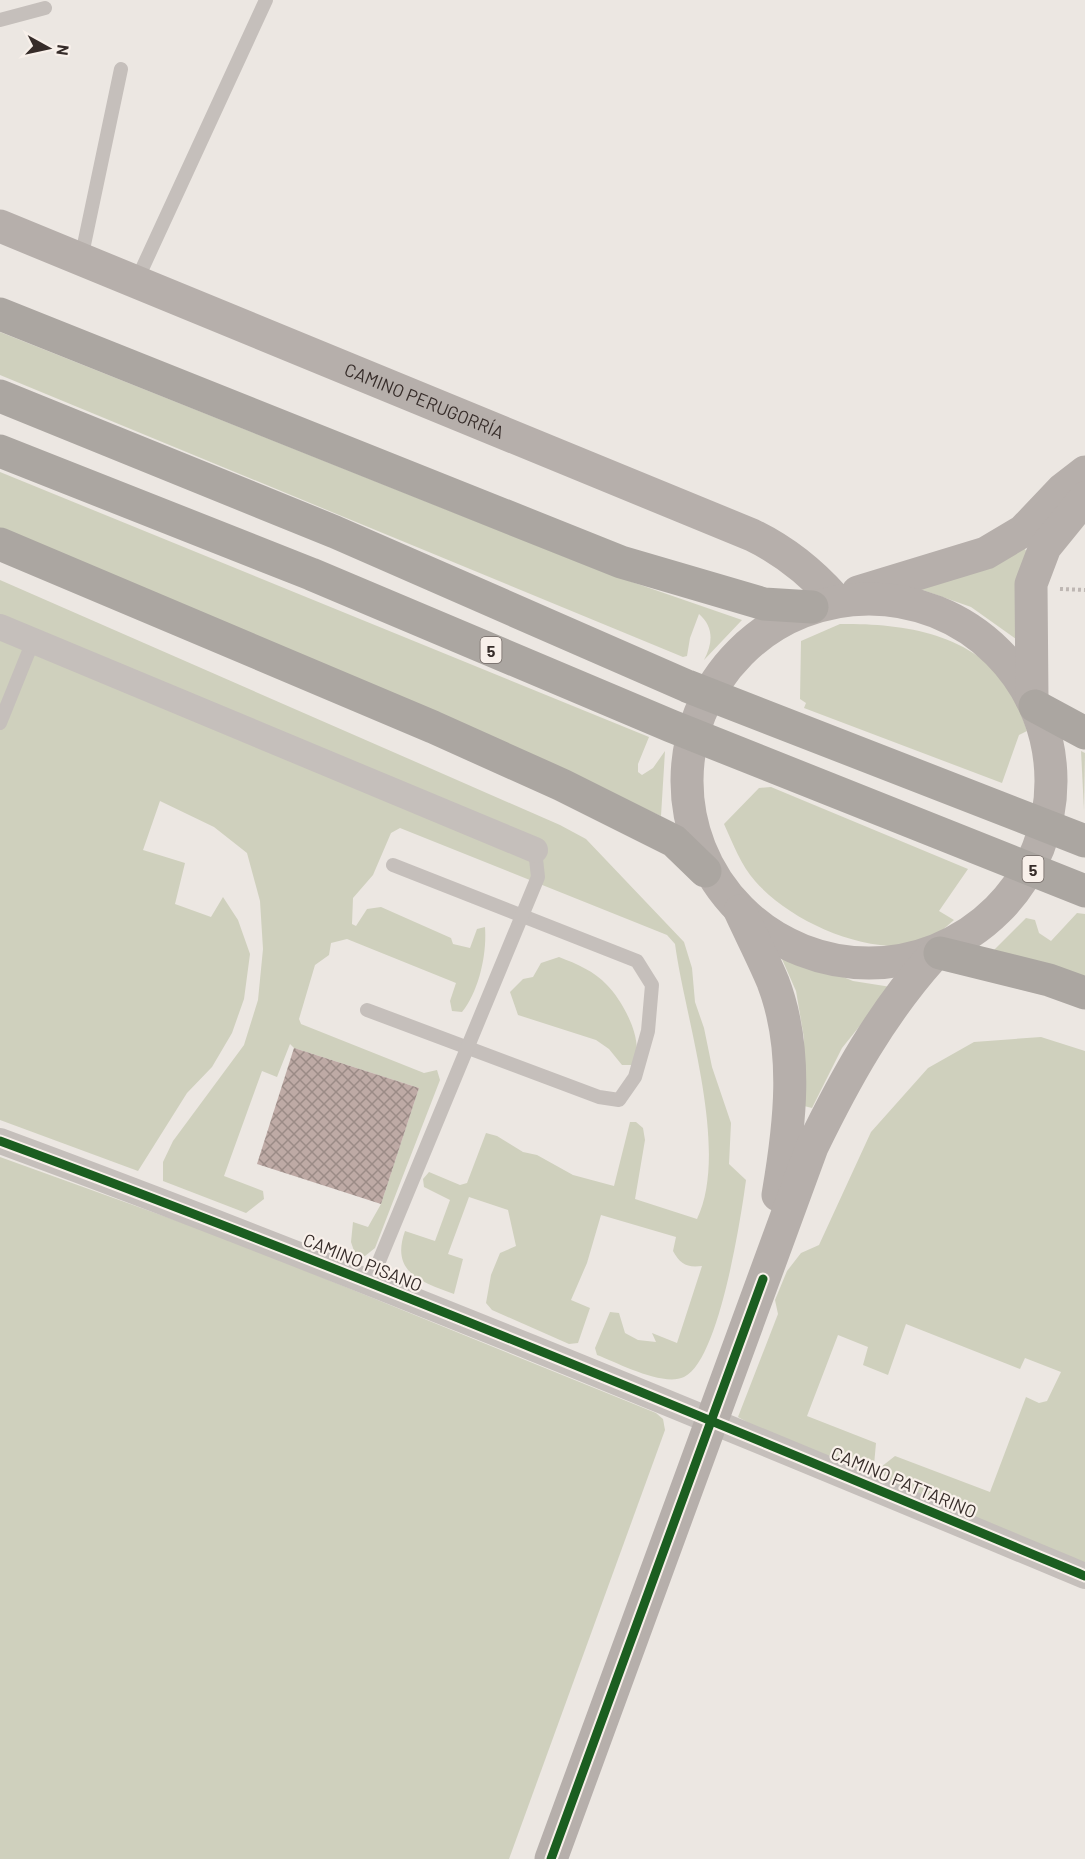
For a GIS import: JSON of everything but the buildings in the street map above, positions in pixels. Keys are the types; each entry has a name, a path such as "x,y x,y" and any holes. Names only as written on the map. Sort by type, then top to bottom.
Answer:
{"highway":[{"path":"0,314 621,562 764,604 830,600"},
{"path":"0,396 335,532 687,686 1085,841"},
{"name":"5","path":"0,451 311,574 771,767 1085,891"},
{"path":"0,544 422,723 562,785 674,841 705,871"},
{"path":"1033,703 1085,733"},
{"path":"936,955 1049,980 1085,993"}],"street":[{"name":"CAMINO PERUGORRÍA","path":"0,226 781,548 817,578 830,600"},
{"path":"936,955 900,963 860,961 822,954 778,936 740,911 705,871 693,833 686,772 699,713 731,661 778,622 830,600 986,553 1023,531 1063,489 1085,472"},
{"path":"551,1859 812,1147 833,1102 874,1031 907,985 936,955 987,922 1026,875 1047,819 1050,758 1033,703 1031,584 1045,547 1085,498"},
{"path":"830,600 894,600 950,617 998,652 1033,703"},
{"path":"0,627 535,850"},
{"path":"740,911 774,984 788,1043 790,1099 786,1152 763,1279"},
{"name":"CAMINO PISANO","path":"0,1141 202,1215 711,1419"},
{"name":"CAMINO PATTARINO","path":"711,1419 1085,1576"}],"lane":[{"path":"136,282 266,0"},
{"path":"0,20 45,8"},
{"path":"81,259 121,69"},
{"path":"0,723 33,641"},
{"path":"370,1283 538,877 535,850"},
{"path":"367,1010 599,1096 619,1100 635,1077 648,1031 652,986 637,960 393,865"}],"green space":[{"path":"0,332 606,573 742,620 704,660 709,647 710,630 699,614 690,638 687,656 683,657 0,375"},
{"path":"0,472 649,737 638,764 638,772 642,775 653,768 665,751 661,816 0,529"},
{"path":"1023,547 1029,554 1016,639 971,607 917,588"},
{"path":"0,580 560,825 586,839 684,942 692,968 695,1002 704,1028 712,1067 731,1123 729,1164 746,1180 733,1255 718,1318 697,1366 684,1377 664,1379 640,1373 597,1355 595,1348 610,1312 619,1313 625,1333 638,1340 656,1342 652,1333 677,1343 702,1266 688,1266 678,1259 673,1251 676,1237 601,1215 587,1263 571,1300 590,1308 578,1343 569,1344 492,1310 486,1303 491,1275 500,1253 516,1246 508,1210 469,1197 448,1254 463,1259 454,1294 420,1280 405,1266 401,1245 405,1231 435,1241 450,1200 424,1187 423,1179 429,1172 460,1185 467,1183 486,1133 497,1136 523,1152 537,1155 573,1175 614,1186 630,1122 636,1122 643,1128 645,1140 635,1199 697,1219 706,1190 709,1157 707,1121 695,1046 675,944 667,935 400,828 391,833 373,875 353,898 352,924 356,926 367,909 381,907 451,938 453,944 470,948 477,929 485,927 485,949 481,972 473,994 462,1012 452,1011 450,1001 456,983 347,939 331,943 329,955 315,965 299,1019 301,1024 424,1073 437,1070 440,1080 375,1248 365,1256 355,1254 351,1242 353,1222 368,1227 381,1204 419,1088 294,1048 290,1044 277,1077 262,1071 224,1176 263,1191 264,1199 246,1213 163,1181 163,1162 173,1141 244,1045 258,1000 263,949 260,901 247,853 214,827 160,801 143,850 185,863 175,904 211,917 223,897 238,920 250,954 244,999 232,1033 212,1067 187,1093 138,1171 0,1120"},
{"path":"840,624 890,626 938,636 981,658 999,675 1016,700 1027,731 1019,735 1002,783 804,708 806,703 800,699 801,641"},
{"path":"1081,751 1085,753 1084,810"},
{"path":"771,787 968,869 939,911 954,920 925,943 900,946 877,945 831,932 788,910 770,896 750,875 724,824 759,788"},
{"path":"1077,913 1085,914 1085,980 994,950 1026,918 1035,920 1039,933 1051,941"},
{"path":"778,950 853,981 891,987 842,1048 812,1108 804,1106 804,1038 796,991"},
{"path":"559,957 597,976 620,1001 635,1034 637,1045 633,1065 622,1065 609,1049 596,1040 518,1015 510,992 523,979 533,977 541,963"},
{"path":"1041,1037 1085,1051 1085,1568 888,1486 881,1467 895,1456 990,1492 1026,1397 1039,1403 1047,1401 1061,1372 1025,1358 1020,1369 906,1324 888,1375 863,1365 868,1347 838,1335 807,1416 876,1443 874,1465 866,1473 782,1442 738,1417 778,1314 775,1300 787,1271 801,1253 819,1245 871,1132 928,1068 974,1042"},
{"path":"0,1157 230,1240 656,1413 663,1419 665,1430 509,1859 0,1859"}],"cycle path":[{"path":"0,1141 409,1298 1085,1576"},
{"path":"551,1859 763,1279"}]}
